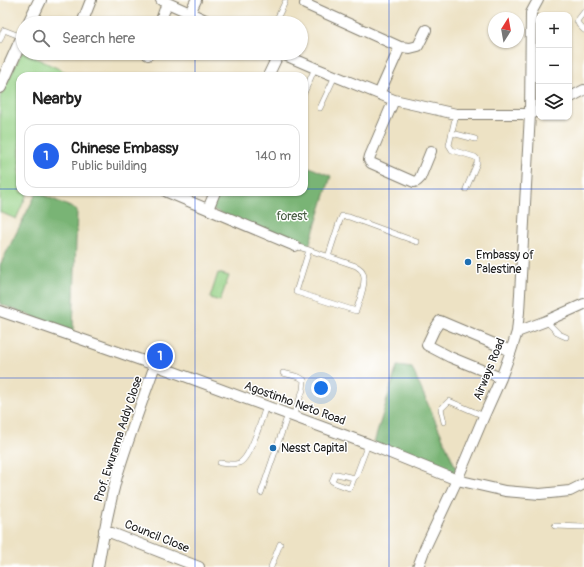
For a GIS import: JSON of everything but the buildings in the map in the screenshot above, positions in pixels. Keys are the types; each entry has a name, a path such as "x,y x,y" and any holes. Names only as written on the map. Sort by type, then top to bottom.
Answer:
{"street":[{"path":"32,16 40,0"},
{"path":"85,16 92,0"},
{"path":"190,13 196,0"},
{"name":"Airways Road","path":"418,567 425,548 501,378 516,332 519,312 535,112 531,13 538,0"},
{"path":"161,16 164,2 197,16"},
{"path":"305,4 400,47 410,48 418,46 426,30"},
{"path":"379,94 400,47"},
{"path":"0,87 16,52"},
{"path":"270,72 276,60"},
{"path":"296,60 394,100 456,114 535,112"},
{"path":"572,96 584,90"},
{"path":"394,100 370,156 369,160 371,163 414,182 418,181 420,178 431,150"},
{"path":"177,196 295,246"},
{"path":"208,208 213,196"},
{"path":"516,332 546,321 584,304"},
{"name":"Agostinho Neto Road","path":"0,311 155,365 266,406 368,444 456,480 505,491 540,494 570,491 584,484"},
{"path":"501,378 450,357 427,345 440,321 511,351"},
{"name":"Prof. Ewurama Addy Close","path":"98,567 104,530 117,477 155,365"},
{"name":"Council Close","path":"104,530 199,567"}],"lane":[{"path":"278,16 285,2"},
{"path":"584,12 577,21 584,30"},
{"path":"0,40 4,30 16,34"},
{"path":"308,84 315,68"},
{"path":"320,108 335,76"},
{"path":"456,114 449,145 450,148 477,159 466,189"},
{"path":"452,134 475,138"},
{"path":"328,257 342,216 350,216 417,242"},
{"path":"295,246 309,250 356,266 364,273 364,282 356,311 296,292 309,250"},
{"path":"546,321 559,334 566,337"},
{"path":"261,493 290,415 303,390 304,380 299,377 283,373"},
{"path":"444,422 441,409 449,401 484,416"},
{"path":"220,462 229,465 240,463 244,460 253,443 266,406"},
{"path":"354,478 368,444"},
{"path":"555,526 584,527"},
{"path":"272,567 280,544"}],"green space":[{"path":"18,60 40,60 65,72 16,72 16,196 26,196 16,219 0,212 0,97"},
{"name":"forest","path":"308,167 331,176 308,249 209,208 214,196 308,196"},
{"path":"35,196 46,196 77,210 73,332 0,304 0,265"},
{"path":"218,273 229,276 220,301 210,298"},
{"path":"397,366 412,368 459,475 374,443"}],"place":[{"name":"Embassy of Palestine","path":"468,262"},
{"name":"Chinese Embassy","path":"160,356"},
{"name":"Nesst Capital","path":"273,448"}]}
